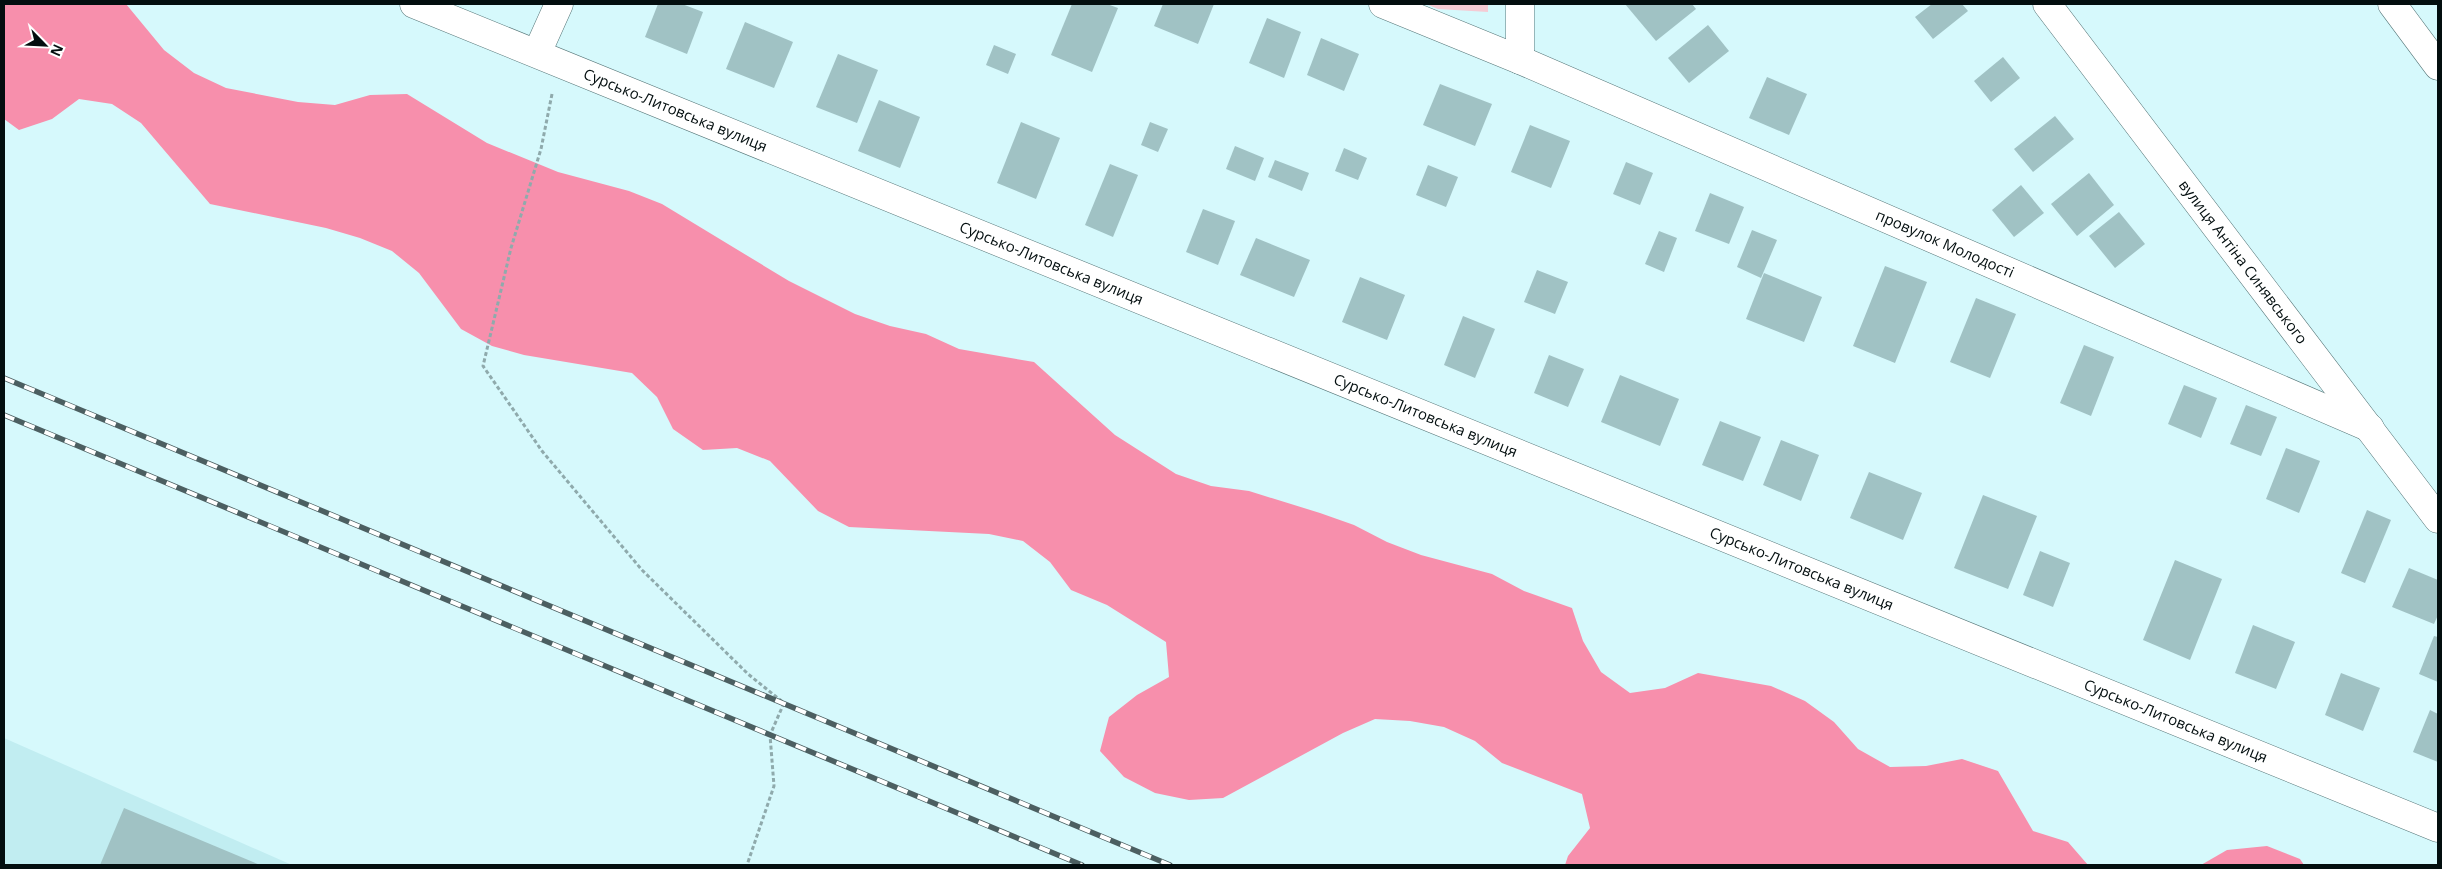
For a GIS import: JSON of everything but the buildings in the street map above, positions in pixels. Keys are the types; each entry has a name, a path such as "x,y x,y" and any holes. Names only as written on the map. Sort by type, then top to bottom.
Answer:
{"street":[{"name":"Сурсько-Литовська вулиця","path":"414,4 2438,828"},
{"path":"548,58 559,4"},
{"name":"провулок Молодості","path":"1383,4 1520,60 2370,428"},
{"path":"1520,4 1520,60"},
{"name":"вулиця Антіна Синявського","path":"2047,4 2438,519"},
{"path":"2392,4 2438,66"}],"path":[{"path":"548,58 541,149 511,248 483,366 542,451 642,570 748,674 784,703 770,735 774,786 747,865"}],"shaded area":[{"path":"4,4 126,4 164,50 194,73 226,88 298,102 335,105 370,95 407,94 487,143 558,172 629,191 662,204 789,281 855,314 890,326 926,334 959,349 1034,362 1115,435 1176,474 1211,486 1249,491 1320,513 1354,525 1387,542 1421,555 1492,574 1524,591 1572,608 1583,641 1601,672 1630,693 1665,688 1698,673 1771,686 1805,701 1834,722 1858,749 1890,767 1926,766 1962,759 1998,771 2033,831 2068,842 2088,865 1565,865 1568,856 1590,828 1582,794 1502,763 1475,741 1444,727 1410,721 1375,719 1343,733 1223,798 1189,800 1155,793 1124,777 1100,751 1109,717 1137,695 1169,677 1166,642 1107,605 1071,590 1050,562 1023,541 989,534 849,527 818,511 770,461 737,448 703,450 673,429 657,397 632,373 524,355 492,346 461,329 419,273 392,251 360,238 326,228 210,204 141,123 112,104 79,99 52,119 19,130 4,119"},
{"path":"1426,4 1488,4 1488,12 1438,9"},
{"path":"4,738 292,865 4,865"},
{"path":"2267,846 2300,859 2304,865 2201,865 2227,850"}],"railway":[{"path":"4,378 1170,865"},
{"path":"4,415 1082,865"}]}
